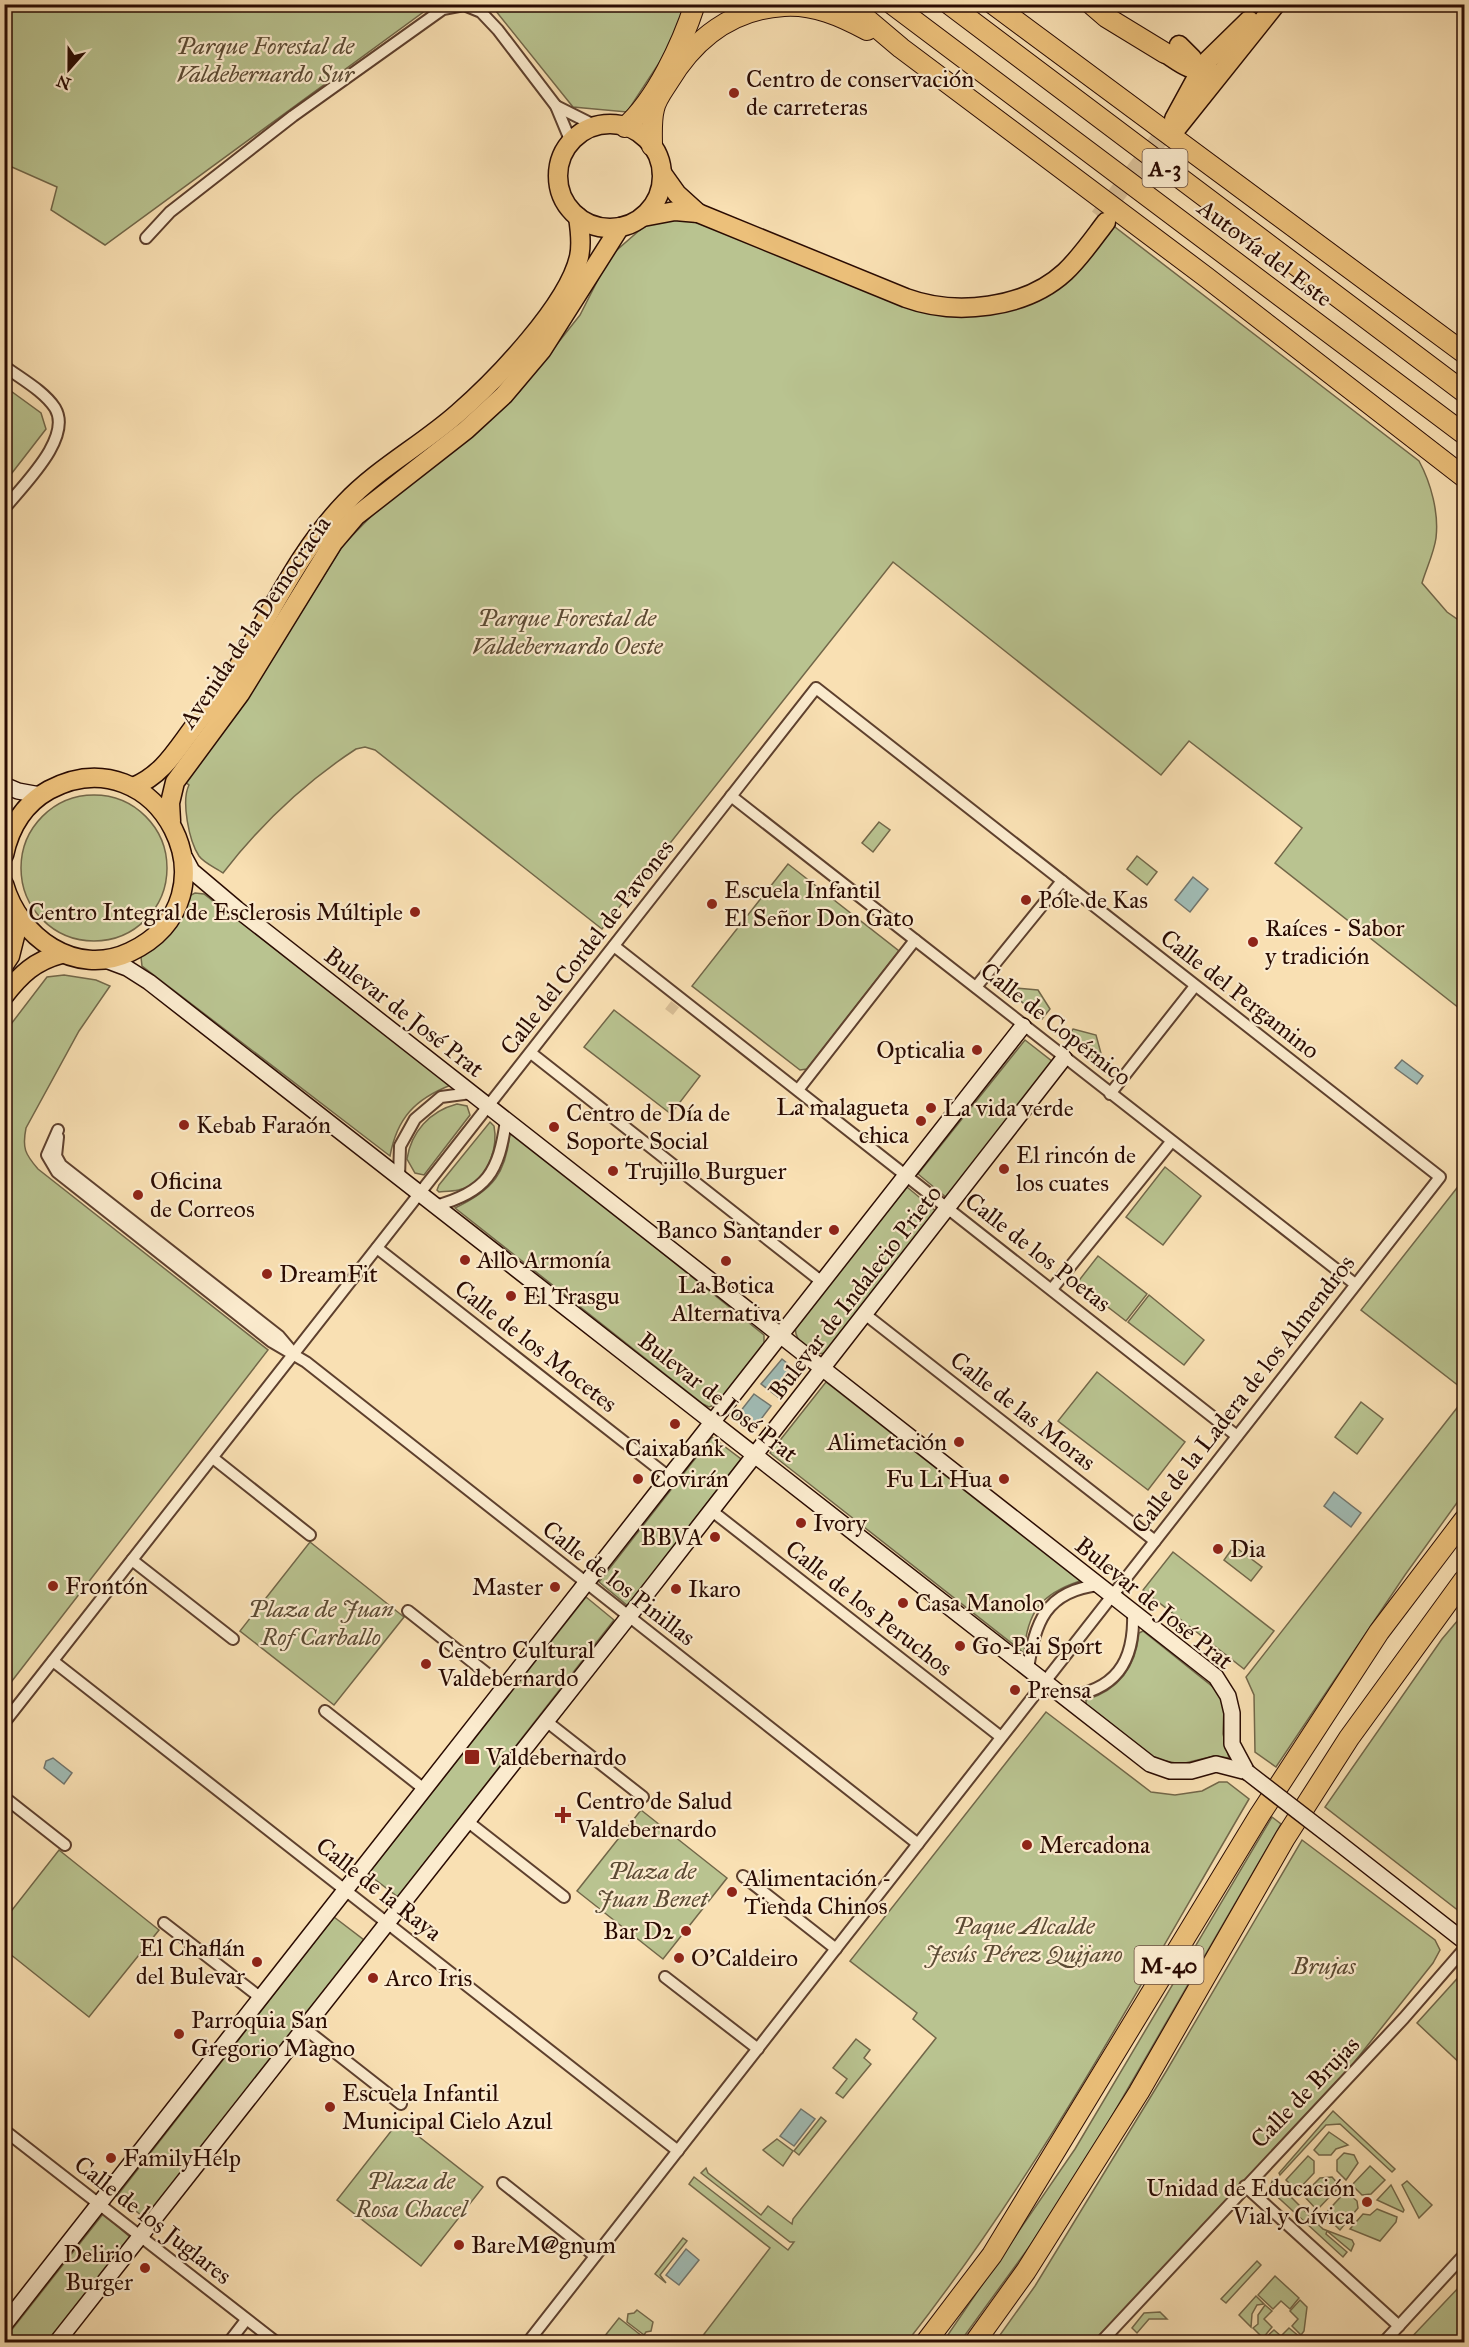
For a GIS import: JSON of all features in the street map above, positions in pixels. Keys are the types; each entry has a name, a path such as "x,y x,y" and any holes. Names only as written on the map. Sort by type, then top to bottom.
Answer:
{"highway":[{"path":"625,127 643,110 688,25 695,4"},
{"path":"849,4 901,48 1225,292 1464,477"},
{"name":"Autovía del Este","path":"892,4 1464,434"},
{"name":"Autovía del Este","path":"949,4 1464,392"},
{"path":"993,4 1464,353"},
{"path":"1091,4 1107,17 1172,49"},
{"path":"1106,4 1172,49"},
{"path":"652,146 654,109 677,68 711,31 756,9 785,6 810,7 838,14 901,48"},
{"path":"1207,242 1308,331 1464,448"},
{"name":"M-40","path":"926,2343 992,2255 1253,1826 1372,1642 1464,1520"},
{"name":"M-40","path":"975,2343 1026,2271 1139,2092 1285,1838 1349,1738 1410,1651 1464,1580"},
{"path":"1410,1651 1464,1597"}],"main road":[{"path":"1178,120 1199,71 1222,46 1238,33 1261,4"},
{"path":"1199,71 1219,65 1275,4"},
{"path":"1178,120 1275,4"},
{"path":"1172,49 1222,46"},
{"path":"1172,49 1192,58 1199,71"},
{"path":"1172,49 1182,97 1178,120"},
{"path":"643,217 658,197 662,173 660,160 652,146 636,132 625,127 596,126 582,132 571,142 561,160 558,181 564,201 578,217 598,226 620,227 643,217 675,211 698,213 914,301 942,307 973,307 1006,301 1042,288 1060,276 1102,219"},
{"path":"662,173 677,194 698,213"},
{"name":"Avenida de la Democracia","path":"133,787 161,771 228,681 291,574 345,502 375,476 457,414 493,381 528,340 556,302 575,270 581,244 578,217"},
{"name":"Avenida de la Democracia","path":"171,820 170,803 175,782 240,694 333,543 356,516 466,430 504,394 548,341 620,227"},
{"path":"4,855 9,821 20,815 40,795 62,784 86,778 110,779 133,787 154,802 171,820 185,858 185,879 180,899 171,918 142,946 124,955 104,959 62,954 43,959 29,968 4,996"},
{"path":"4,884 9,902 19,920 39,939 62,954"},
{"path":"4,964 10,956 19,920"}],"street":[{"path":"146,238 170,212 293,116 443,9 464,5 481,12 498,30 556,106 571,142"},
{"path":"556,106 596,126"},
{"path":"4,366 54,407 61,423 56,443 4,509"},
{"name":"Calle del Cordel de Pavones","path":"4,1724 816,688"},
{"name":"Calle del Pergamino","path":"816,688 1440,1178"},
{"path":"4,785 18,792 40,795"},
{"name":"Calle de Copérnico","path":"731,796 1064,1059 1355,1284"},
{"name":"Bulevar de José Prat","path":"185,858 192,872 218,894 823,1370 967,1479 1216,1677 1228,1696 1233,1713 1232,1744 1247,1772"},
{"path":"975,987 1062,880"},
{"path":"798,1090 915,940"},
{"name":"Calle de los Poetas","path":"614,946 678,1001 798,1090 1237,1436"},
{"name":"Bulevar de José Prat","path":"104,959 138,974 1150,1764 1170,1771 1191,1771 1216,1764 1247,1772"},
{"path":"1110,1094 1196,986"},
{"name":"Bulevar de Indalecio Prieto","path":"4,2325 1023,1026"},
{"path":"531,1053 822,1282"},
{"name":"Bulevar de Indalecio Prieto","path":"57,2343 823,1370 1064,1059"},
{"path":"399,1177 400,1146 415,1119 441,1097 471,1093"},
{"path":"435,1206 476,1191 489,1178 503,1146 506,1120"},
{"name":"Calle de los Pinillas","path":"294,1354 279,1336 61,1165 56,1156 58,1130 47,1155 57,1172 272,1342 294,1354 918,1844"},
{"path":"1052,1290 1171,1142"},
{"name":"Calle de la Ladera de los Almendros","path":"528,2343 1440,1178"},
{"name":"Calle de los Mocetes","path":"377,1248 669,1477"},
{"name":"Calle de las Moras","path":"866,1315 1155,1541"},
{"path":"213,1458 310,1535"},
{"name":"Calle de los Peruchos","path":"711,1511 1001,1737"},
{"path":"132,1560 233,1639"},
{"path":"1028,1670 1032,1641 1039,1619 1060,1598 1079,1587 1099,1586"},
{"path":"408,1611 504,1687"},
{"path":"1064,1697 1091,1692 1111,1680 1119,1671 1132,1641 1133,1612"},
{"name":"Calle de la Raya","path":"53,1661 678,2151"},
{"path":"326,1711 424,1789"},
{"path":"546,1720 643,1797"},
{"path":"1247,1772 1464,1941"},
{"path":"4,1797 65,1845"},
{"path":"467,1821 564,1897"},
{"path":"743,1876 836,1949"},
{"path":"164,1923 261,1998"},
{"name":"Calle de Brujas","path":"1101,2343 1404,2018 1464,1949"},
{"path":"665,1977 758,2049"},
{"path":"304,2028 401,2104"},
{"name":"Calle de los Juglares","path":"4,2130 276,2343"},
{"path":"502,2184 596,2256"},
{"path":"1245,2186 1399,2326"},
{"path":"1384,2343 1464,2255"},
{"path":"1455,2265 1464,2272"},
{"path":"229,2343 246,2320"}],"green space":[{"name":"Parque Forestal de Valdebernardo Sur","path":"4,5 433,5 105,245 51,210 57,187 5,164"},
{"path":"491,5 688,5 663,57 627,112 573,107"},
{"name":"Parque Forestal de Valdebernardo Oeste","path":"685,217 906,306 1032,303 1111,224 1419,461 1433,498 1437,528 1434,549 1422,583 1447,612 1464,624 1464,1012 1275,863 1302,828 1189,741 1161,775 893,562 602,929 375,750 365,747 356,749 337,762 284,805 223,873 201,859 189,831 186,801 189,785 185,782 239,711 343,545 386,501 460,446 519,392 580,315 610,256 649,222"},
{"path":"4,386 41,413 46,429 5,482"},
{"path":"94,795 122,800 146,816 162,840 167,868 162,896 146,920 122,936 94,941 66,936 42,920 26,896 21,868 26,840 42,816 66,800"},
{"path":"879,822 890,830 873,852 862,843"},
{"path":"1137,856 1157,872 1147,885 1127,869"},
{"path":"788,864 899,951 807,1069 800,1070 692,986"},
{"path":"195,893 204,894 451,1085 427,1097 410,1112 397,1131 390,1156 142,966 141,957 189,896"},
{"path":"64,975 96,980 110,986 79,1031 26,1128 24,1141 27,1155 38,1169 268,1350 5,1690 5,1032 47,977"},
{"path":"1004,987 1038,990 1050,1009 1042,1019"},
{"path":"614,1010 700,1076 671,1114 584,1047"},
{"path":"1073,1029 1096,1035 1105,1068 1067,1038"},
{"path":"1025,1040 1053,1062 947,1198 918,1174"},
{"path":"457,1104 467,1106 470,1115 424,1175 415,1173 407,1159 417,1132 430,1117"},
{"path":"490,1122 494,1126 495,1142 491,1159 483,1174 468,1187 439,1192 437,1190 439,1185"},
{"path":"510,1130 764,1335 764,1347 720,1403 709,1407 703,1404 455,1208 479,1194 496,1178 505,1158"},
{"path":"1165,1167 1201,1196 1163,1245 1126,1217"},
{"path":"1464,1179 1464,1390 1361,1310"},
{"path":"907,1187 937,1212 826,1353 814,1352 804,1346 797,1336 796,1324"},
{"path":"1098,1256 1147,1294 1126,1321 1077,1283"},
{"path":"1149,1295 1204,1340 1184,1365 1128,1322"},
{"path":"1097,1372 1185,1442 1148,1490 1058,1421"},
{"path":"826,1382 1080,1581 1055,1592 1038,1606 1029,1626 1024,1653 770,1453"},
{"path":"1464,1399 1464,1493 1405,1575 1276,1767 1255,1752 1254,1695 1246,1677"},
{"path":"1361,1402 1383,1419 1357,1454 1335,1437"},
{"path":"712,1437 741,1459 628,1606 599,1582"},
{"name":"Plaza de Juan Rof Carballo","path":"310,1542 404,1617 334,1705 240,1631"},
{"path":"1234,1546 1262,1567 1251,1581 1224,1560"},
{"path":"1173,1552 1274,1631 1244,1669 1143,1590"},
{"path":"586,1597 614,1620 398,1897 368,1874"},
{"path":"1464,1613 1464,1915 1325,1807 1442,1639"},
{"path":"1143,1631 1218,1691 1224,1706 1223,1734 1229,1758 1214,1756 1181,1764 1155,1759 1086,1705 1086,1700 1108,1690 1124,1675 1134,1656 1139,1633"},
{"name":"Paque Alcalde Jesús Pérez Quijano","path":"1046,1712 1151,1792 1175,1795 1202,1791 1219,1782 1227,1782 1249,1799 1045,2145 955,2278 907,2342 698,2342 770,2248 689,2184 694,2177 788,2250 794,2242 790,2242 701,2173 706,2168 708,2173 761,2215 768,2206 792,2224 793,2219 936,2038 913,2019 917,2013 850,1961"},
{"name":"Plaza de Juan Benet","path":"641,1810 727,1878 663,1959 577,1891"},
{"path":"1272,1817 1281,1824 1097,2142 1032,2243 960,2342 943,2342 1075,2149"},
{"name":"Brujas","path":"1302,1840 1435,1940 1440,1950 1433,1963 1348,2070 1095,2342 995,2342 1035,2286 1167,2070"},
{"path":"59,1850 159,1930 89,2017 5,1950 5,1919"},
{"path":"334,1917 364,1940 146,2219 117,2196"},
{"path":"1464,1971 1464,2067 1417,2023"},
{"path":"856,2039 870,2050 864,2058 871,2064 843,2098 836,2093 847,2079 833,2068"},
{"path":"1333,2111 1395,2169 1392,2172 1340,2124 1326,2125 1280,2175 1279,2173"},
{"path":"821,2117 826,2121 799,2155 794,2151"},
{"name":"Plaza de Rosa Chacel","path":"399,2121 483,2187 421,2266 337,2200"},
{"path":"1329,2132 1348,2145 1336,2149 1331,2155 1319,2155 1314,2150"},
{"path":"777,2139 793,2151 783,2166 763,2150"},
{"path":"1344,2153 1354,2155 1358,2163 1346,2180 1337,2171 1337,2160"},
{"path":"1308,2156 1314,2161 1314,2173 1297,2191 1286,2180"},
{"path":"1370,2166 1385,2180 1371,2194 1362,2195 1352,2185"},
{"path":"1332,2177 1340,2186 1317,2210 1303,2195 1320,2178"},
{"path":"1273,2179 1323,2229 1352,2240 1354,2244 1351,2251 1327,2231 1326,2234 1347,2252 1343,2257 1269,2189"},
{"path":"1407,2181 1432,2205 1419,2218 1402,2185"},
{"path":"1391,2185 1404,2210 1403,2212 1377,2200"},
{"path":"1346,2191 1357,2201 1358,2208 1340,2230 1324,2215"},
{"path":"1377,2209 1397,2217 1396,2222 1380,2241 1350,2229 1363,2214 1370,2215"},
{"path":"103,2214 130,2237 48,2342 22,2342 6,2337"},
{"path":"683,2238 687,2241 660,2275 666,2283 655,2274"},
{"path":"1257,2261 1261,2265 1226,2303 1221,2299"},
{"path":"1275,2276 1299,2298 1290,2309 1281,2301 1273,2309 1258,2295"},
{"path":"1461,2285 1464,2288 1464,2342 1407,2342"},
{"path":"1256,2296 1264,2304 1257,2305 1252,2314 1251,2327 1239,2315"},
{"path":"1300,2300 1307,2307 1304,2331 1301,2335 1292,2326 1298,2319 1290,2311"},
{"path":"1265,2305 1272,2311 1264,2319 1272,2327 1263,2338 1253,2328 1258,2324 1258,2315"},
{"path":"637,2310 653,2322 651,2331 644,2335 627,2322 628,2314"},
{"path":"1160,2312 1167,2319 1149,2319 1137,2333 1132,2328 1144,2313"},
{"path":"619,2318 647,2340 645,2342 600,2342"},
{"path":"1289,2328 1306,2342 1268,2342 1264,2339 1274,2330 1281,2336"}],"water":[{"path":"1193,877 1208,889 1190,912 1175,900"},
{"path":"1402,1060 1423,1076 1417,1084 1395,1068"},
{"path":"782,1359 798,1372 778,1397 761,1384"},
{"path":"754,1394 771,1406 752,1431 735,1418"},
{"path":"1334,1492 1361,1513 1351,1527 1324,1506"},
{"path":"53,1758 72,1773 64,1784 44,1768 46,1761"},
{"path":"801,2109 815,2119 794,2146 780,2136"},
{"path":"686,2249 699,2260 679,2285 666,2275"}],"tunnel":[{"path":"1099,217 1172,123"},
{"path":"669,1012 676,1003"}],"place":[{"name":"Centro de conservación de carreteras","path":"734,93"},
{"name":"Pole de Kas","path":"1026,900"},
{"name":"Escuela Infantil El Señor Don Gato","path":"712,904"},
{"name":"Centro Integral de Esclerosis Múltiple","path":"415,912"},
{"name":"Raíces - Sabor y tradición","path":"1253,942"},
{"name":"Opticalia","path":"977,1050"},
{"name":"La vida verde","path":"931,1108"},
{"name":"La malagueta chica","path":"921,1121"},
{"name":"Kebab Faraón","path":"184,1125"},
{"name":"Centro de Día de Soporte Social","path":"554,1127"},
{"name":"El rincón de los cuates","path":"1004,1169"},
{"name":"Trujillo Burguer","path":"613,1171"},
{"name":"Oficina de Correos","path":"138,1195"},
{"name":"Banco Santander","path":"834,1230"},
{"name":"Allo Armonía","path":"465,1260"},
{"name":"La Botica Alternativa","path":"726,1261"},
{"name":"DreamFit","path":"267,1274"},
{"name":"El Trasgu","path":"511,1296"},
{"name":"Caixabank","path":"675,1424"},
{"name":"Alimetación","path":"959,1442"},
{"name":"Covirán","path":"638,1479"},
{"name":"Fu Li Hua","path":"1004,1479"},
{"name":"Ivory","path":"801,1523"},
{"name":"BBVA","path":"715,1537"},
{"name":"Dia","path":"1218,1549"},
{"name":"Frontón","path":"53,1586"},
{"name":"Master","path":"555,1587"},
{"name":"Ikaro","path":"676,1589"},
{"name":"Casa Manolo","path":"903,1603"},
{"name":"Go-Pai Sport","path":"960,1646"},
{"name":"Centro Cultural Valdebernardo","path":"426,1664"},
{"name":"Prensa","path":"1015,1690"},
{"name":"Valdebernardo","path":"472,1757"},
{"name":"Centro de Salud Valdebernardo","path":"563,1815"},
{"name":"Mercadona","path":"1027,1845"},
{"name":"Alimentación - Tienda Chinos","path":"732,1892"},
{"name":"Bar D2","path":"686,1931"},
{"name":"O'Caldeiro","path":"679,1958"},
{"name":"El Chaflán del Bulevar","path":"257,1962"},
{"name":"Arco Iris","path":"373,1978"},
{"name":"Parroquia San Gregorio Magno","path":"179,2034"},
{"name":"Escuela Infantil Municipal Cielo Azul","path":"330,2107"},
{"name":"FamilyHelp","path":"111,2158"},
{"name":"Unidad de Educación Vial y Cívica","path":"1367,2202"},
{"name":"BareM@gnum","path":"459,2245"},
{"name":"Delirio Burger","path":"145,2268"}]}
